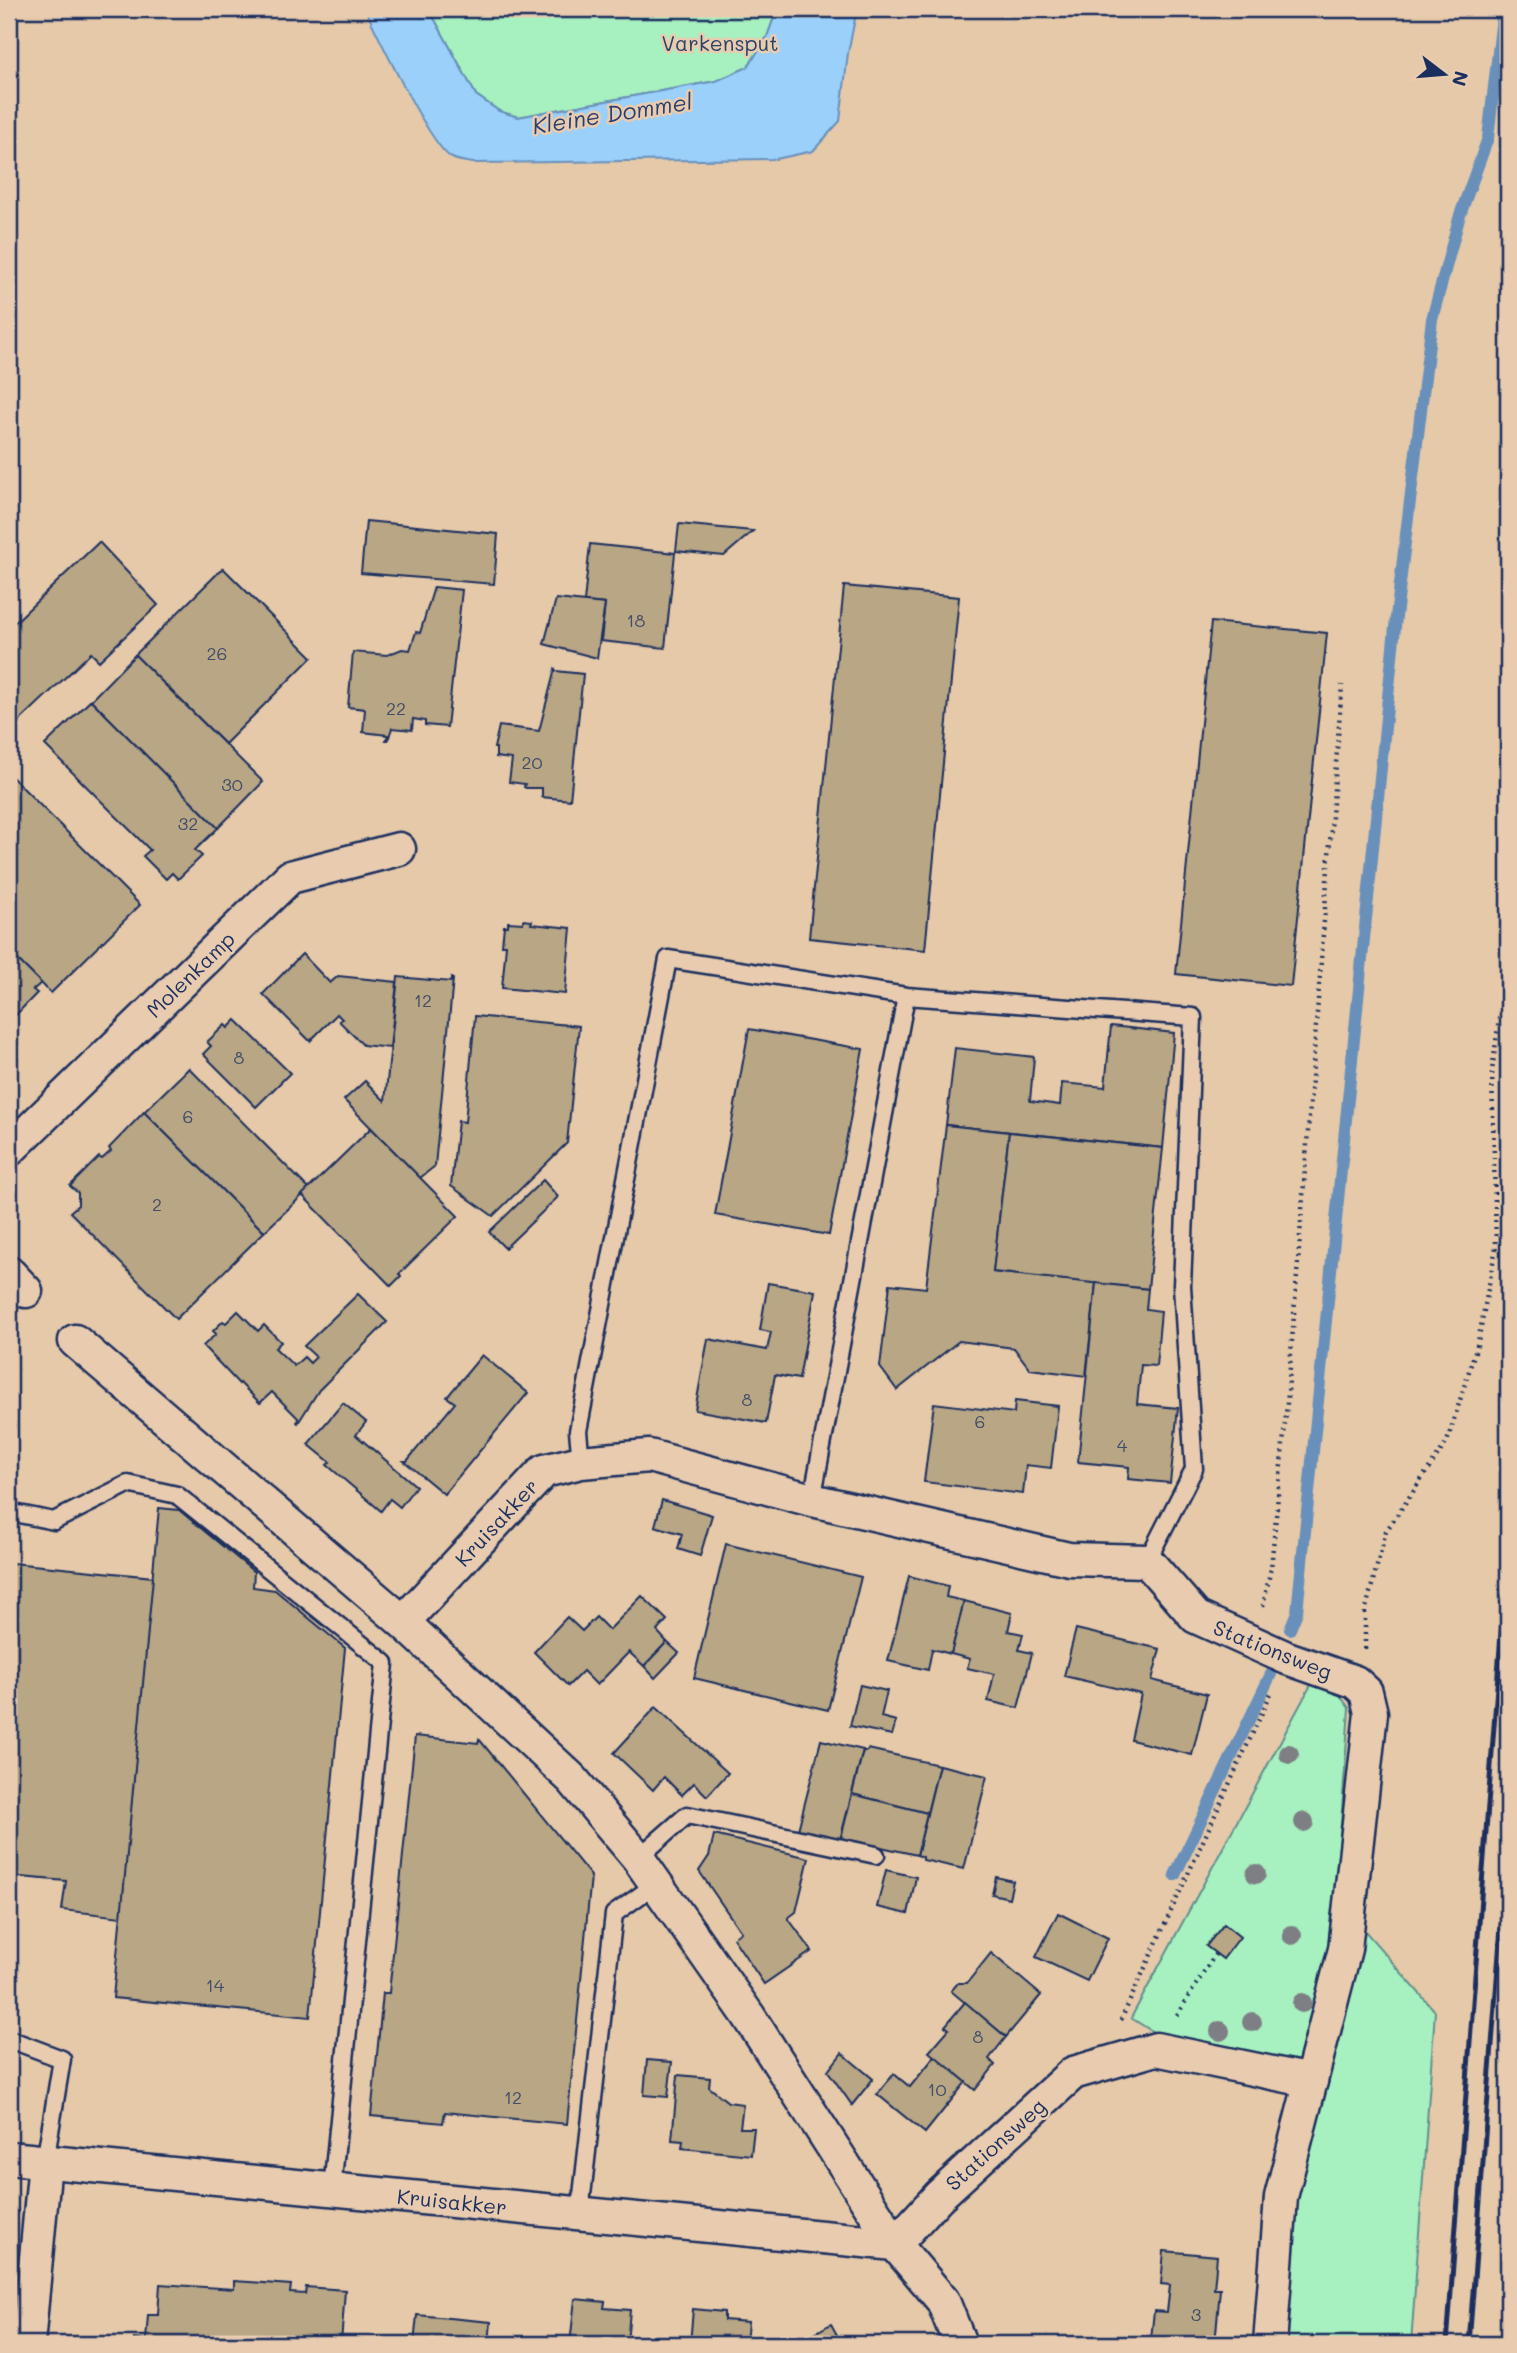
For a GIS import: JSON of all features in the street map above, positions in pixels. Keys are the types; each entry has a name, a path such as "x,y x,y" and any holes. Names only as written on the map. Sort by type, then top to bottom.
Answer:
{"street":[{"name":"Molenkamp","path":"9,1150 290,877 399,849"},
{"path":"75,1341 403,1622 572,1779 638,1858 748,2015 895,2244 943,2301 960,2344"},
{"name":"Kruisakker","path":"403,1622 544,1471 581,1462 649,1456 812,1500"},
{"path":"812,1500 1069,1559 1147,1561"},
{"name":"Stationsweg","path":"1147,1561 1196,1617 1254,1645 1356,1682 1366,1692"},
{"path":"1270,2344 1281,2197 1345,1949 1371,1713 1366,1692"},
{"name":"Stationsweg","path":"895,2244 939,2196 1073,2073 1156,2049 1311,2081"},
{"name":"Kruisakker","path":"9,2158 895,2244"},
{"path":"28,2344 46,2162"}],"lane":[{"path":"581,1462 578,1431 668,959 906,996 1193,1017 1182,1286 1194,1469 1147,1561"},
{"path":"812,1500 906,996"},
{"path":"9,1512 54,1521 128,1484 177,1495 385,1663 332,2189"},
{"path":"638,1858 687,1815 876,1855"},
{"path":"580,2213 614,1914 656,1884"},
{"path":"9,2039 62,2059 46,2162"}],"path":[{"path":"1254,1645 1272,1567 1287,1406 1342,685"},
{"path":"1366,1692 1365,1612 1386,1531 1447,1442 1481,1329 1496,1247 1492,1071 1508,953"},
{"path":"1100,2065 1287,1658"},
{"path":"1156,2049 1216,1953"}],"green space":[{"name":"Varkensput","path":"429,9 777,9 767,37 748,67 716,81 518,117 499,111 476,95"},
{"path":"1313,1681 1339,1694 1349,1708 1336,1898 1435,2011 1411,2344 1281,2344 1289,2198 1318,2082 1171,2043 1131,2018"}],"water":[{"name":"Kleine Dommel","path":"365,9 429,9 476,95 499,111 518,117 716,81 748,67 767,37 777,9 857,9 848,53 840,121 813,151 776,159 473,163 452,158 443,150 406,90"}],"building":[{"path":"366,521 498,534 494,584 361,573"},
{"path":"679,524 753,531 724,556 676,551"},
{"path":"99,542 158,605 99,661 91,653 9,731 9,628"},
{"path":"590,544 675,553 665,648 601,641 605,604 584,602"},
{"path":"223,568 312,657 225,744 135,655"},
{"path":"844,586 959,597 925,950 809,938"},
{"path":"434,587 462,590 447,727 425,725 425,721 413,719 412,730 392,728 388,740 388,735 363,732 365,709 348,707 353,652 387,655 402,649 410,650 416,632 420,633"},
{"path":"556,599 605,604 597,658 544,644"},
{"path":"1211,622 1327,633 1291,986 1176,974"},
{"path":"135,655 263,782 218,828 91,700"},
{"path":"555,669 583,674 570,800 542,797 542,788 526,788 525,784 509,782 512,759 496,757 494,748 499,726 539,731"},
{"path":"91,700 218,828 195,850 202,856 178,879 172,873 166,879 143,856 150,850 45,745"},
{"path":"9,774 140,905 51,993 9,951"},
{"path":"523,920 532,921 531,924 571,928 565,994 502,988 506,945 502,945 504,926 508,926 508,922 523,923"},
{"path":"9,951 41,983 33,990 37,993 9,1022"},
{"path":"302,954 330,983 338,976 397,982 390,1048 363,1045 339,1021 342,1019 337,1014 310,1041 263,994"},
{"path":"398,977 451,982 451,978 453,979 435,1166 420,1178 344,1100 365,1081 385,1101"},
{"path":"475,1016 579,1026 567,1143 493,1216 451,1186 458,1121 465,1122"},
{"path":"236,1020 290,1073 256,1107 203,1054 211,1046 207,1042 225,1025 228,1028"},
{"path":"1111,1026 1174,1033 1163,1148 946,1125 955,1048 1034,1057 1030,1101 1060,1105 1062,1083 1105,1087"},
{"path":"749,1029 863,1049 829,1235 715,1215"},
{"path":"189,1068 309,1189 264,1232 144,1112"},
{"path":"144,1112 264,1232 176,1319 70,1212 78,1205 78,1193 70,1186 99,1157 102,1159 111,1151 109,1148"},
{"path":"946,1125 1009,1132 993,1272 1096,1283 1086,1376 1030,1369 1014,1348 959,1341 897,1390 880,1367 890,1284 926,1288"},
{"path":"371,1128 458,1216 399,1274 401,1276 391,1286 302,1195"},
{"path":"1009,1132 1163,1148 1148,1289 993,1272"},
{"path":"543,1180 558,1197 505,1248 489,1232"},
{"path":"768,1283 815,1291 799,1379 775,1375 766,1423 695,1410 708,1339 767,1350 771,1332 760,1330"},
{"path":"1096,1283 1148,1289 1146,1309 1161,1311 1156,1366 1141,1365 1137,1404 1178,1408 1170,1483 1128,1479 1129,1467 1078,1462"},
{"path":"358,1294 387,1322 319,1390 298,1423 298,1418 272,1392 260,1403 203,1346 216,1334 213,1331 223,1321 226,1323 238,1311 258,1331 264,1325 281,1342 275,1348 294,1366 304,1357 310,1363 316,1357 304,1346"},
{"path":"482,1355 528,1393 444,1494 404,1461 407,1461 455,1403 447,1397"},
{"path":"1015,1401 1058,1406 1051,1468 1026,1465 1023,1494 924,1482 934,1403 1014,1413"},
{"path":"343,1403 366,1422 356,1435 416,1486 400,1507 390,1499 381,1511 327,1465 330,1462 308,1444"},
{"path":"662,1500 712,1515 700,1556 678,1549 682,1534 655,1526"},
{"path":"159,1508 179,1510 254,1572 253,1587 275,1590 345,1648 310,2017 113,1998"},
{"path":"726,1544 861,1577 828,1710 694,1678"},
{"path":"9,1564 153,1577 121,1917 62,1910 66,1881 9,1876"},
{"path":"909,1576 948,1586 946,1597 964,1601 951,1654 932,1649 928,1670 888,1661"},
{"path":"642,1596 667,1620 657,1631 667,1642 644,1666 629,1652 597,1685 583,1671 568,1686 534,1652 567,1617 582,1631 596,1617 609,1630"},
{"path":"964,1601 1012,1613 1008,1631 1023,1634 1019,1650 1032,1653 1018,1708 988,1701 994,1674 967,1668 970,1659 951,1654"},
{"path":"1076,1629 1160,1649 1152,1680 1207,1694 1192,1755 1131,1740 1141,1694 1064,1676"},
{"path":"667,1642 679,1653 655,1678 644,1666"},
{"path":"860,1685 887,1691 881,1717 896,1721 892,1735 850,1726"},
{"path":"656,1707 728,1773 707,1796 694,1783 682,1795 664,1777 653,1790 614,1753"},
{"path":"415,1736 478,1743 479,1739 591,1876 567,2124 445,2112 443,2123 371,2116 383,1993 389,1993"},
{"path":"821,1740 863,1750 840,1840 798,1830"},
{"path":"868,1749 939,1765 927,1813 852,1794 863,1751"},
{"path":"939,1765 987,1776 964,1869 923,1860 923,1857 917,1855"},
{"path":"852,1794 927,1813 917,1855 841,1838"},
{"path":"714,1835 809,1858 796,1912 788,1918 812,1951 764,1984 733,1938 741,1932 699,1871 709,1856"},
{"path":"886,1870 916,1877 908,1914 877,1907"},
{"path":"996,1877 1013,1881 1009,1898 992,1894"},
{"path":"1058,1913 1108,1938 1087,1981 1036,1957"},
{"path":"1224,1924 1240,1937 1223,1959 1206,1946"},
{"path":"991,1953 1041,1995 1006,2037 951,1991 958,1983 967,1983"},
{"path":"965,2002 1006,2037 989,2059 995,2065 975,2090 929,2052 949,2029 945,2026"},
{"path":"842,2053 873,2079 852,2105 828,2071"},
{"path":"935,2056 966,2082 925,2133 877,2094 894,2074 910,2087"},
{"path":"647,2060 672,2062 668,2097 644,2095"},
{"path":"678,2075 710,2078 709,2087 728,2102 743,2104 740,2128 754,2128 751,2155 682,2148 683,2141 672,2140"},
{"path":"1164,2251 1217,2256 1214,2289 1220,2289 1215,2344 1164,2344 1165,2340 1151,2339 1154,2311 1167,2312 1170,2285 1161,2284"},
{"path":"234,2281 291,2285 290,2293 305,2294 306,2287 345,2290 341,2344 133,2344 134,2339 146,2340 148,2315 158,2315 160,2284 234,2289"},
{"path":"575,2299 605,2302 604,2308 630,2310 627,2344 570,2344"},
{"path":"693,2309 724,2312 724,2320 748,2322 746,2344 690,2344"},
{"path":"417,2315 491,2322 489,2344 414,2344"},
{"path":"831,2324 842,2344 795,2344"}],"waterway":[{"path":"1290,1629 1297,1612 1396,617 1432,319 1460,215 1488,138 1503,9"},
{"path":"1175,1875 1271,1674"}],"railway":[{"path":"1447,2344 1508,1542"},
{"path":"1469,2344 1508,1836"}]}
